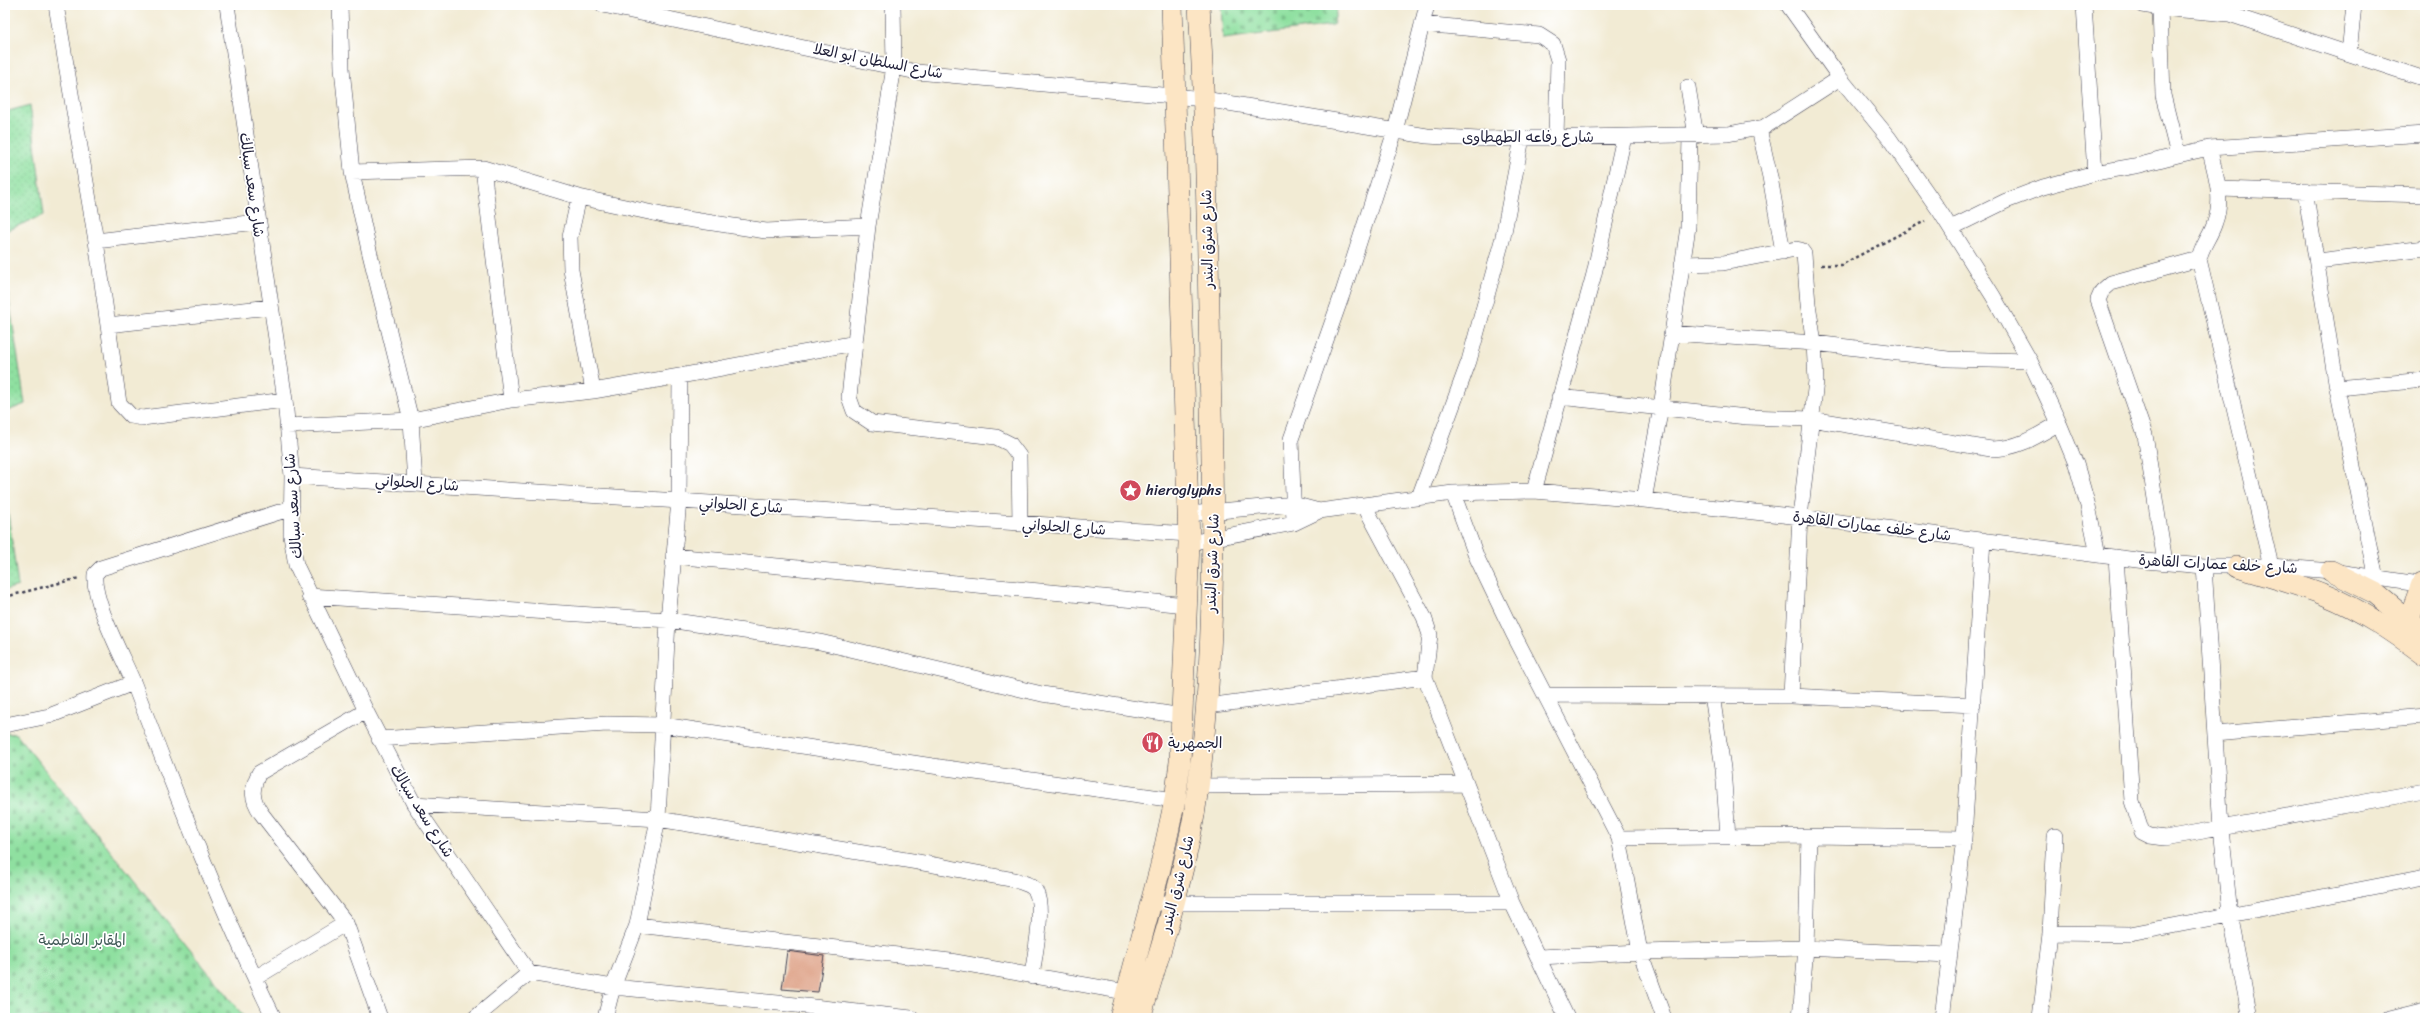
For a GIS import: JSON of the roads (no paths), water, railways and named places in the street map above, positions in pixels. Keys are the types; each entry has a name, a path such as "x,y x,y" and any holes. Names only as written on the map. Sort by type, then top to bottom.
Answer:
{"main road":[{"name":"شارع شرق البندر","path":"1120,1018 1151,903 1175,800 1182,716 1189,514 1172,5"},
{"name":"شارع شرق البندر","path":"1140,1018 1188,846 1198,786 1206,706 1214,512 1204,99 1199,5"},
{"path":"2238,567 2326,596 2372,618 2425,634"},
{"path":"2331,571 2374,593 2425,655"},
{"path":"2405,629 2424,585"}],"street":[{"path":"56,5 96,241 119,403 131,416 142,418 285,400"},
{"name":"شارع سعد سبالك","path":"227,5 257,222 285,400 292,476 291,536 296,564 309,596 379,739 414,804 529,973"},
{"path":"340,5 342,68 352,172 369,250 411,420 415,483"},
{"name":"شارع السلطان ابو العلا","path":"603,5 917,72 1204,99"},
{"path":"893,5 894,67 868,226 849,397 854,411 872,423 996,437 1010,444 1018,456 1020,524"},
{"path":"1294,523 1291,439 1343,292 1395,131 1427,5"},
{"path":"1788,5 1840,78 1889,138 1941,213 1993,296 2030,361 2059,423 2078,471 2098,554"},
{"path":"2084,5 2095,173"},
{"path":"2144,5 2160,8 2229,14 2425,79"},
{"path":"2350,53 2354,5"},
{"path":"2160,8 2163,95 2178,155"},
{"path":"1422,24 1539,35 1553,44 1558,60 1556,138"},
{"name":"شارع رفاعه الطهطاوى","path":"1204,99 1395,131 1434,136 1522,138 1693,136 1728,134 1759,129 1840,78"},
{"path":"1644,500 1662,406 1671,333 1688,227 1693,136 1688,87"},
{"path":"1759,129 1770,177 1783,252"},
{"path":"1951,228 2006,201 2043,187 2095,173 2140,165 2209,148 2425,134"},
{"path":"1534,492 1594,274 1624,137"},
{"path":"1419,497 1469,361 1503,237 1522,138"},
{"path":"2209,148 2219,189 2215,223 2202,246 2199,259 2271,566"},
{"path":"352,172 482,168 579,197 667,216 766,231 868,226"},
{"path":"482,168 511,400"},
{"path":"2219,189 2425,194"},
{"path":"2306,190 2337,388 2376,579"},
{"path":"579,197 570,237 571,270 593,391"},
{"path":"96,241 257,222"},
{"path":"2318,262 2425,248"},
{"path":"1682,264 1723,263 1802,250 1814,343 1816,381 1800,517 1791,696"},
{"path":"2165,562 2145,435 2098,300 2102,291 2111,283 2199,259"},
{"path":"108,325 270,307"},
{"path":"1671,333 1814,343 1948,359 2030,361"},
{"path":"287,426 411,420 511,400 593,391 855,343"},
{"path":"605,1018 613,988 637,924 658,819 668,620 678,501 680,376"},
{"path":"2337,388 2425,380"},
{"path":"1559,397 1662,406 1747,417 1811,420 1991,449 2006,449 2025,443 2059,423"},
{"name":"شارع الحلواني","path":"292,476 1020,524 1189,539"},
{"name":"شارع خلف عمارات القاهرة","path":"1189,539 1213,539 1294,523 1319,511 1419,497 1453,493 1534,492 1644,500 1800,517 2116,557 2204,566 2271,566 2331,571 2376,579 2424,585"},
{"path":"1453,493 1477,558 1619,838 1640,952 1664,1018"},
{"name":"شارع خلف عمارات القاهرة","path":"1189,514 1293,504 1319,511"},
{"path":"1364,505 1424,617 1430,635 1425,677 1512,903 1567,1018"},
{"path":"274,1018 255,978 160,755 134,683 100,604 94,582 95,574 102,568 292,508"},
{"path":"1942,1018 1948,955 1964,838 1983,540"},
{"path":"674,556 1187,605"},
{"path":"2116,557 2132,801 2136,818 2142,832 2150,836 2165,838 2425,791"},
{"path":"2204,566 2221,828 2230,914 2250,1018"},
{"path":"309,596 668,620 820,642 1042,694 1182,716"},
{"path":"1206,706 1425,677"},
{"path":"5,725 49,716 134,683"},
{"path":"1546,695 1791,696 1973,705"},
{"path":"1712,695 1723,768 1728,837"},
{"path":"366,711 259,773 252,786 253,801 261,813 346,922 380,1018"},
{"path":"2215,734 2425,716"},
{"path":"379,739 607,724 663,726 1175,800"},
{"path":"1198,786 1465,784"},
{"path":"414,804 658,819 918,862 1029,885 1036,892 1039,914 1032,977"},
{"path":"1619,838 1809,836 1964,838"},
{"path":"1800,1018 1806,948 1809,836"},
{"path":"2040,1018 2050,933 2056,836"},
{"path":"2050,933 2130,934 2425,876"},
{"path":"1151,903 1512,903"},
{"path":"255,978 346,922"},
{"path":"637,924 950,961 1032,977 1147,996"},
{"path":"1539,957 1640,952 1806,948 1948,955"},
{"path":"475,1018 529,973 613,988 778,1002 910,1018"},
{"path":"2389,1018 2425,1009"}],"place":[{"name":"hieroglyphs","path":"1131,490"},
{"name":"الجمهرية","path":"1152,743"}],"park label":[{"name":"المقابر الفاطمية","path":"82,940"}]}
